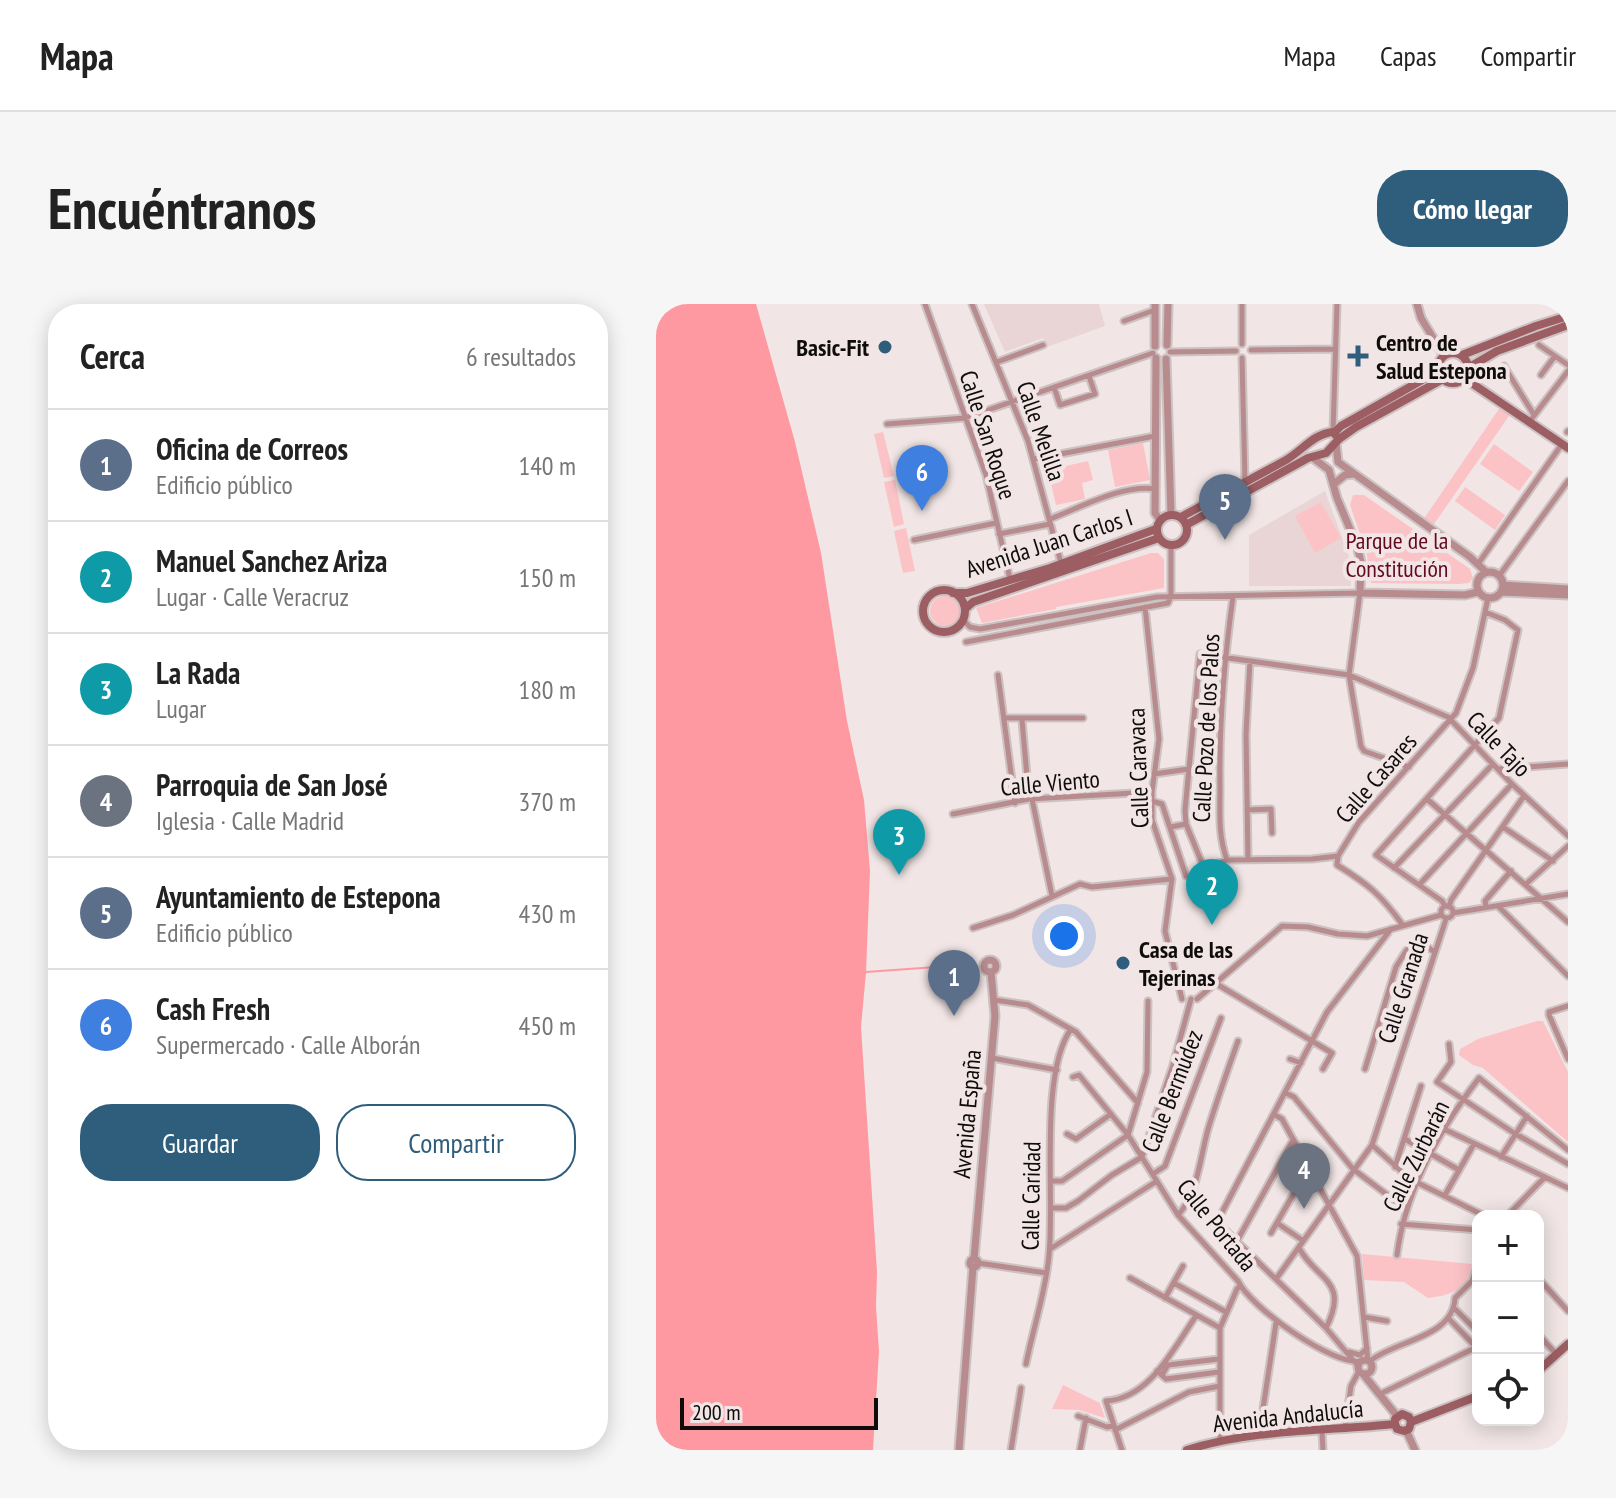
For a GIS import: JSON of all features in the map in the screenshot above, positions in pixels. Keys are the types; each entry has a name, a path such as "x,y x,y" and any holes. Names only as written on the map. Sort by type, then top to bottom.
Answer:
{"main road":[{"path":"1568,316 1462,355 1453,352 1444,356 1439,362 1440,375 1451,383 1464,378 1468,368 1497,351 1568,325"},
{"path":"1462,355 1468,368"},
{"path":"1179,519 1308,455 1315,437 1336,437 1440,375"},
{"path":"1464,378 1532,418 1565,446"},
{"path":"1179,519 1245,483 1308,455 1326,453 1336,437"},
{"path":"1158,529 1171,545 1184,539 1179,519"},
{"name":"Avenida Juan Carlos I","path":"965,609 973,602 1179,519"},
{"name":"Avenida Juan Carlos I","path":"953,593 967,593 1010,579 1062,568"},
{"path":"942,591 953,593 965,609 963,620 953,631 942,632 930,627 924,618 923,607 931,595 942,591"},
{"path":"1544,1366 1568,1344"},
{"path":"1409,1426 1405,1414 1396,1420 1399,1430 1409,1426 1472,1399"},
{"name":"Avenida Andalucía","path":"1187,1450 1259,1436 1345,1429 1396,1420"}],"street":[{"name":"Calle San Roque","path":"925,304 986,475 1010,579"},
{"name":"Calle Melilla","path":"972,304 1034,459 1062,568"},
{"path":"1168,304 1169,504 1179,519"},
{"path":"887,424 965,418 1155,353 1236,351 1242,344 1242,304"},
{"path":"1337,304 1338,462 1486,572 1499,576"},
{"path":"1417,304 1421,318 1444,356"},
{"path":"1124,321 1155,307 1155,513 1158,529"},
{"path":"1155,353 1162,343 1168,352"},
{"path":"1242,344 1248,345 1251,350"},
{"path":"997,362 1043,345"},
{"path":"1504,366 1532,418 1568,368 1539,345"},
{"path":"1251,350 1335,349"},
{"path":"1242,358 1247,357 1251,350"},
{"path":"1236,351 1242,358 1245,483"},
{"path":"1541,375 1555,356"},
{"path":"1054,387 1060,405 1095,394 1088,375"},
{"path":"1034,459 1155,436"},
{"path":"1478,564 1565,446"},
{"path":"1308,455 1326,466 1360,553 1360,593 1349,675 1361,746 1364,751 1409,767"},
{"path":"1334,484 1345,475 1353,474"},
{"path":"1499,576 1568,481"},
{"path":"999,534 1050,522 1125,490 1155,489"},
{"path":"914,540 996,523"},
{"path":"966,642 1168,603 1171,596 1171,545"},
{"path":"1478,592 1477,580 1486,572"},
{"path":"963,620 973,628 1001,626 1171,596 1465,595 1478,592 1488,598 1496,597 1502,588 1499,576"},
{"path":"1502,588 1568,592"},
{"name":"Calle Pozo de los Palos","path":"1227,860 1219,839 1219,732 1233,597"},
{"name":"Calle Casares","path":"1402,924 1366,882 1337,865 1338,856 1359,822 1459,708 1473,668 1488,598"},
{"path":"1107,606 1109,615"},
{"name":"Calle Caravaca","path":"1145,607 1159,739 1152,792 1152,820 1172,879"},
{"path":"1070,612 1072,622"},
{"path":"1449,909 1376,855 1501,714 1518,630 1505,620 1485,612"},
{"path":"1017,623 1018,632"},
{"path":"997,636 1001,626"},
{"name":"Calle Tajo","path":"1189,769 1200,654 1349,675 1451,720 1524,796 1568,836"},
{"path":"1248,859 1246,693 1250,661"},
{"path":"998,675 1015,803"},
{"path":"1004,718 1083,718"},
{"path":"1022,720 1030,799 1052,896"},
{"path":"1394,868 1496,766 1568,764"},
{"path":"1419,885 1512,784 1512,775 1518,767"},
{"path":"1154,774 1189,769 1186,824 1204,868 1227,860 1338,856"},
{"name":"Calle Viento","path":"953,814 1030,799 1152,792"},
{"path":"1052,1208 1066,1208 1142,1157 1194,999 1282,926 1367,936 1402,924 1443,917 1451,900 1524,796"},
{"path":"1427,799 1568,922"},
{"path":"1152,801 1162,804 1186,876"},
{"path":"1247,810 1271,809 1272,833"},
{"path":"1171,827 1186,824"},
{"path":"1503,827 1553,861"},
{"path":"1526,884 1568,846"},
{"path":"1486,906 1485,901 1511,871"},
{"path":"973,928 1013,915 1080,884 1092,887 1172,879 1165,931 1182,999"},
{"path":"1449,909 1498,906 1568,894"},
{"path":"1498,906 1568,976"},
{"name":"Calle Granada","path":"1372,1145 1434,952 1443,917 1441,910 1449,909"},
{"path":"1363,1366 1217,1222 1327,1012 1391,929"},
{"path":"1365,1069 1398,962 1414,944 1425,945 1434,952"},
{"name":"Avenida España","path":"959,1450 992,1058 995,1000 991,972"},
{"path":"1215,983 1332,1053 1323,1069"},
{"path":"995,1000 1028,1005 1071,1029 1139,1103"},
{"path":"1052,1181 1062,1181 1128,1135 1147,1072 1148,1001"},
{"path":"1568,1006 1549,1012 1549,1021 1568,1059"},
{"name":"Calle Bermúdez","path":"1153,1174 1165,1166 1221,1018"},
{"name":"Calle Caridad","path":"1026,1364 1050,1249 1051,1110 1063,1040 1071,1029"},
{"path":"1178,1215 1193,1191 1209,1125 1238,1041"},
{"path":"1449,1044 1450,1065 1437,1082 1568,1164"},
{"path":"992,1058 1057,1070"},
{"path":"1290,1059 1301,1063"},
{"name":"Calle Portada","path":"1073,1077 1079,1075 1128,1135 1178,1215 1240,1286 1277,1322 1348,1362 1363,1366 1396,1420"},
{"name":"Calle Zurbarán","path":"1397,1255 1406,1209 1431,1155 1444,1129 1480,1078 1527,1116"},
{"path":"1395,1167 1421,1086"},
{"path":"1286,1093 1294,1097 1353,1169 1406,1209"},
{"path":"1067,1134 1076,1139 1111,1114"},
{"path":"1275,1115 1282,1119 1357,1256 1368,1347 1363,1366 1351,1386 1345,1429"},
{"path":"1501,1157 1527,1116 1568,1150"},
{"path":"1444,1129 1568,1188"},
{"path":"1404,1138 1459,1170"},
{"path":"1237,1241 1293,1140"},
{"path":"1445,1196 1474,1144"},
{"path":"1276,1279 1372,1145 1418,1183 1473,1210"},
{"path":"1271,1233 1305,1174 1310,1171"},
{"path":"1513,1210 1544,1178"},
{"path":"1050,1249 1157,1181"},
{"path":"1277,1223 1302,1240"},
{"path":"1401,1224 1472,1230"},
{"path":"1299,1248 1327,1278 1333,1290 1333,1311 1326,1328"},
{"path":"975,1263 1046,1273"},
{"path":"1165,1298 1183,1266"},
{"path":"1130,1278 1220,1328"},
{"path":"1363,1366 1445,1324 1454,1308 1455,1298 1472,1281"},
{"path":"1542,1282 1568,1311"},
{"path":"1174,1283 1226,1312"},
{"path":"1219,1445 1220,1328 1240,1286"},
{"path":"1454,1308 1472,1326"},
{"path":"1160,1373 1196,1316"},
{"path":"1364,1317 1387,1321"},
{"path":"1449,1319 1472,1343"},
{"path":"1259,1436 1277,1322"},
{"path":"1327,1350 1336,1347 1336,1339"},
{"path":"1544,1341 1557,1355"},
{"path":"1348,1352 1360,1355 1368,1347"},
{"path":"1384,1397 1472,1351"},
{"path":"1122,1450 1106,1401 1131,1395 1168,1365 1219,1359"},
{"path":"1160,1373 1166,1379 1219,1372"},
{"path":"1078,1416 1114,1428 1189,1392 1220,1386"},
{"path":"1011,1450 1021,1388"},
{"path":"1080,1450 1086,1418"},
{"path":"1409,1426 1415,1450"},
{"path":"1322,1431 1323,1450"}],"shaded area":[{"path":"656,304 756,304 795,442 821,553 847,721 864,800 870,871 861,1027 877,1272 879,1351 873,1450 656,1450"},
{"path":"984,304 1099,304 1105,326 1047,347 1043,338 1005,352"},
{"path":"1325,491 1351,562 1351,586 1249,586 1249,535"}],"green space":[{"path":"1501,406 1511,413 1432,527 1423,520"},
{"path":"883,432 894,476 884,478 874,434"},
{"path":"1143,443 1150,480 1115,487 1108,450"},
{"path":"1494,444 1533,472 1519,491 1480,464"},
{"path":"1088,461 1093,480 1082,483 1085,499 1056,505 1048,470"},
{"path":"895,480 904,524 894,527 884,482"},
{"path":"1465,487 1505,515 1495,530 1455,501"},
{"name":"Parque de la Constitución","path":"1353,495 1364,495 1470,569 1473,578 1469,583 1459,584 1371,583 1367,555 1350,505"},
{"path":"1321,502 1341,538 1315,553 1295,516"},
{"path":"906,528 915,571 903,573 894,531"},
{"path":"1158,553 1164,559 1164,588 982,623 976,608"},
{"path":"945,596 956,600 960,611 956,622 945,626 934,622 930,611 934,600"},
{"path":"1543,1021 1568,1072 1568,1142 1483,1068 1459,1055 1460,1049 1478,1039"},
{"path":"1362,1254 1472,1264 1467,1280 1458,1290 1428,1298 1404,1282 1364,1280"},
{"path":"1063,1385 1100,1403 1105,1418 1079,1410 1052,1409"}],"waterway":[{"path":"866,972 936,967"}],"place":[{"name":"Basic-Fit","path":"885,347"},
{"name":"Centro de Salud Estepona","path":"1358,356"},
{"name":"Cash Fresh","path":"922,511"},
{"name":"Ayuntamiento de Estepona","path":"1225,540"},
{"name":"La Rada","path":"899,875"},
{"name":"Manuel Sanchez Ariza","path":"1212,925"},
{"name":"Casa de las Tejerinas","path":"1123,963"},
{"name":"Oficina de Correos","path":"954,1016"},
{"name":"Parroquia de San José","path":"1304,1209"}]}
